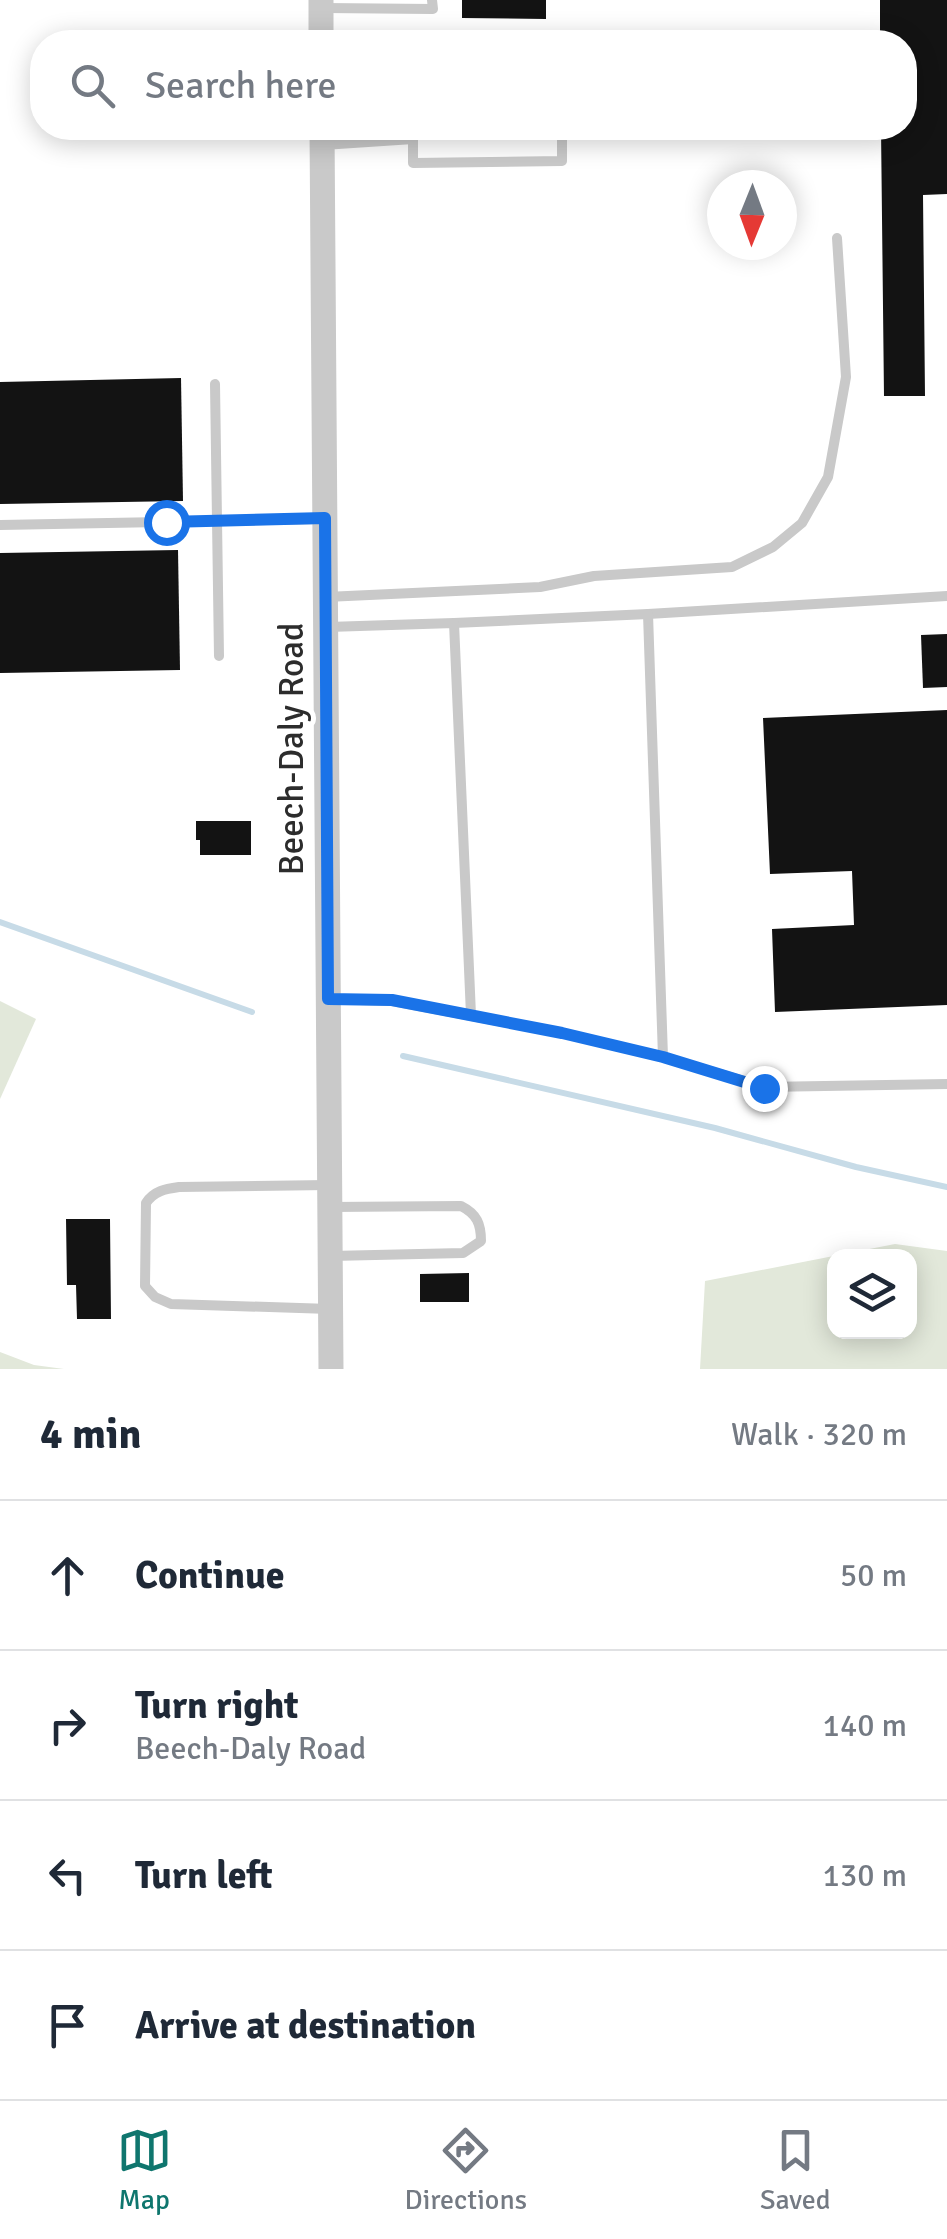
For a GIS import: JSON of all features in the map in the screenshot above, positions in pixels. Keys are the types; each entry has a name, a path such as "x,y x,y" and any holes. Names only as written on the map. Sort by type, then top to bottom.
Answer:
{"street":[{"path":"321,30 322,4"},
{"name":"Beech-Daly Road","path":"322,140 331,1369"}],"lane":[{"path":"322,4 432,10 432,0"},
{"path":"413,140 413,163 562,161 562,140"},
{"path":"325,597 540,587 594,576 732,567 773,548 802,523 828,477 846,377 837,238"},
{"path":"214,384 219,656"},
{"path":"0,525 325,518"},
{"path":"326,627 648,614 947,596"},
{"path":"648,614 663,1057"},
{"path":"454,623 471,1016"},
{"path":"328,999 392,1000 562,1033 663,1057 764,1088 947,1084"},
{"path":"330,1256 463,1254 481,1241 481,1226 471,1211 461,1206 330,1196 179,1187 164,1189 146,1204 146,1286 154,1297 171,1304 331,1309"}],"shaded area":[{"path":"0,1001 36,1019 0,1099"},
{"path":"895,1244 947,1251 947,1369 700,1369 705,1281 827,1257 827,1339 917,1339 917,1249 869,1249"},
{"path":"0,1352 34,1365 64,1369 0,1369"}],"building":[{"path":"462,0 546,0 546,19 462,18"},
{"path":"880,0 947,0 947,194 923,195 925,396 884,396 881,140 917,140 917,30 880,30"},
{"path":"181,378 183,501 0,504 0,382"},
{"path":"178,550 180,670 0,673 0,553"},
{"path":"947,634 947,687 923,688 921,635"},
{"path":"947,710 947,1005 775,1012 772,929 854,925 852,871 770,874 763,718"},
{"path":"196,821 251,821 251,855 200,855"},
{"path":"66,1219 110,1219 111,1319 77,1319 76,1285 67,1285"},
{"path":"469,1273 469,1302 420,1302 420,1274"}],"waterway":[{"path":"0,922 252,1012"},
{"path":"403,1056 715,1128 856,1167 947,1187"}],"route":[{"path":"166,522 325,518 328,999 392,1000 562,1033 663,1057 764,1088"}]}
